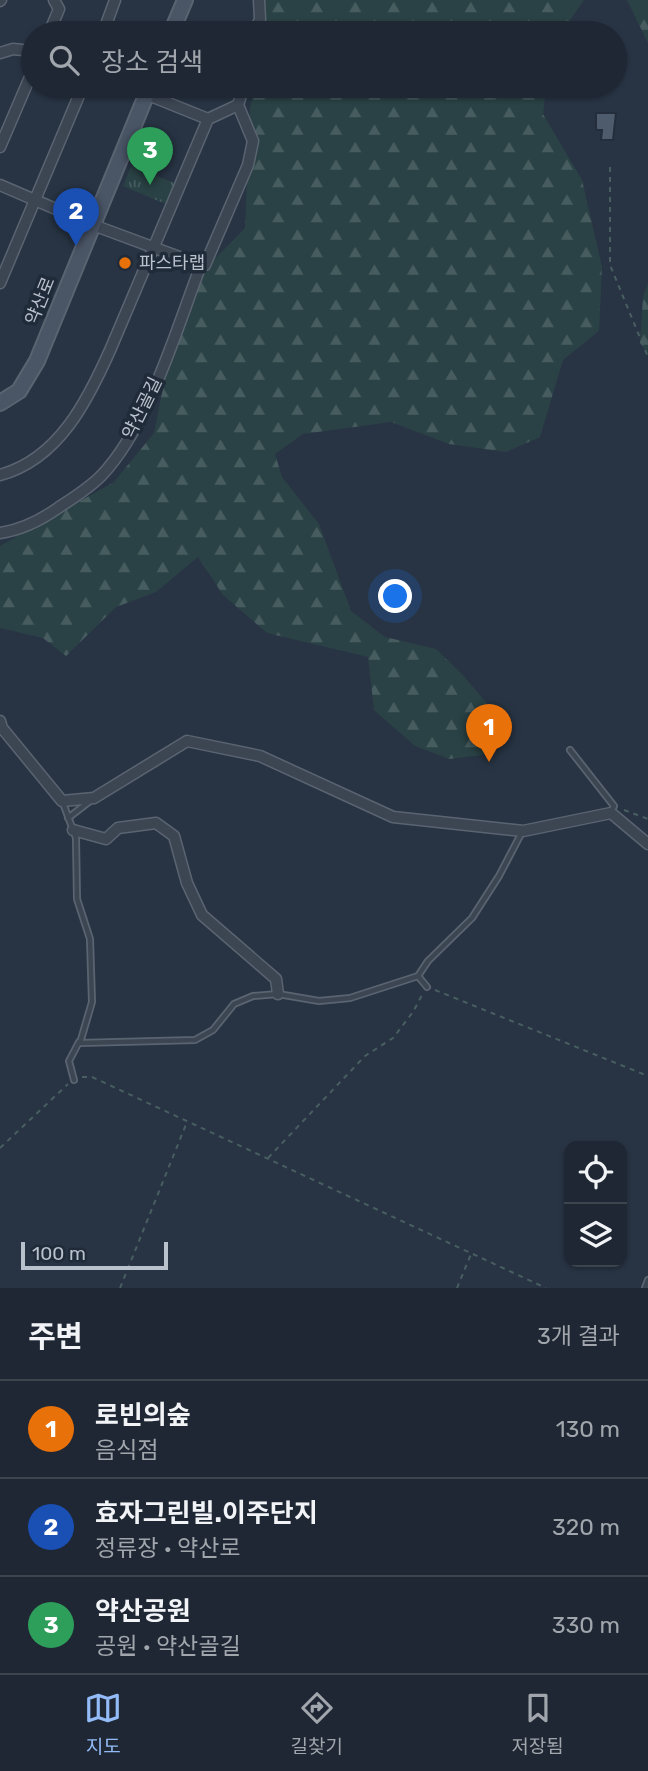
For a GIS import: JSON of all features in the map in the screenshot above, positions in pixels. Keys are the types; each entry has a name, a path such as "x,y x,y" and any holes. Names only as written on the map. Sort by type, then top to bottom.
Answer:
{"street":[{"path":"54,0 59,9 54,21"},
{"path":"107,21 115,0"},
{"path":"176,21 185,0"},
{"path":"259,21 260,0"},
{"path":"0,53 21,50"},
{"path":"0,147 21,98"},
{"path":"0,283 78,98"},
{"name":"약산로","path":"0,403 19,391 37,361 144,98"},
{"path":"166,98 208,119"},
{"path":"0,475 31,463 65,431 81,408 96,383 208,119 238,105 240,98"},
{"name":"약산골길","path":"0,533 30,524 72,499 102,475 136,428 201,265 205,265 248,165 253,141 238,105"},
{"path":"0,185 93,225 201,265"},
{"path":"0,721 2,729 62,800 94,798 187,740 260,756 393,817 523,831 612,809 648,844"},
{"path":"73,830 106,839 118,828 156,824 174,836 187,883 202,915 276,979 278,994"}],"lane":[{"path":"570,750 612,809"},
{"path":"68,818 94,798"},
{"path":"62,800 76,838 77,900 90,939 92,1002 80,1043 195,1040 213,1030 234,1004 253,996 278,994 319,1001 351,998 418,976 428,961 472,918 523,831"},
{"path":"418,976 427,986"},
{"path":"75,1080 69,1060 82,1038"},
{"path":"645,1288 648,1280"}],"path":[{"path":"610,167 610,265 648,357"},
{"path":"612,809 648,819"},
{"path":"267,1159 365,1056 393,1038 413,1013 427,986 648,1076"},
{"path":"0,1148 75,1080 92,1077 546,1288"},
{"path":"120,1288 187,1121"},
{"path":"457,1288 471,1254"}],"green space":[{"path":"264,0 584,0 569,21 264,21"},
{"path":"627,0 648,0 648,43"},
{"path":"253,98 545,98 543,114 582,180 602,267 599,331 563,360 540,437 506,452 449,444 391,422 303,434 275,454 282,477 319,524 351,611 385,637 436,649 461,673 502,721 483,755 449,759 415,746 374,710 368,657 267,633 223,595 198,557 156,592 116,607 66,656 43,638 0,628 0,546 114,482 154,433 177,318 207,267 245,228 250,108"},
{"path":"131,166 177,184 168,205 123,186"},
{"path":"648,283 648,354 640,343 643,297"}],"building":[{"path":"596,113 616,113 613,140 601,140 602,130 596,130"}],"place":[{"name":"약산공원","path":"150,185"},
{"name":"효자그린빌.이주단지","path":"76,246"},
{"name":"파스타랩","path":"125,263"},
{"name":"로빈의숲","path":"489,762"}]}
